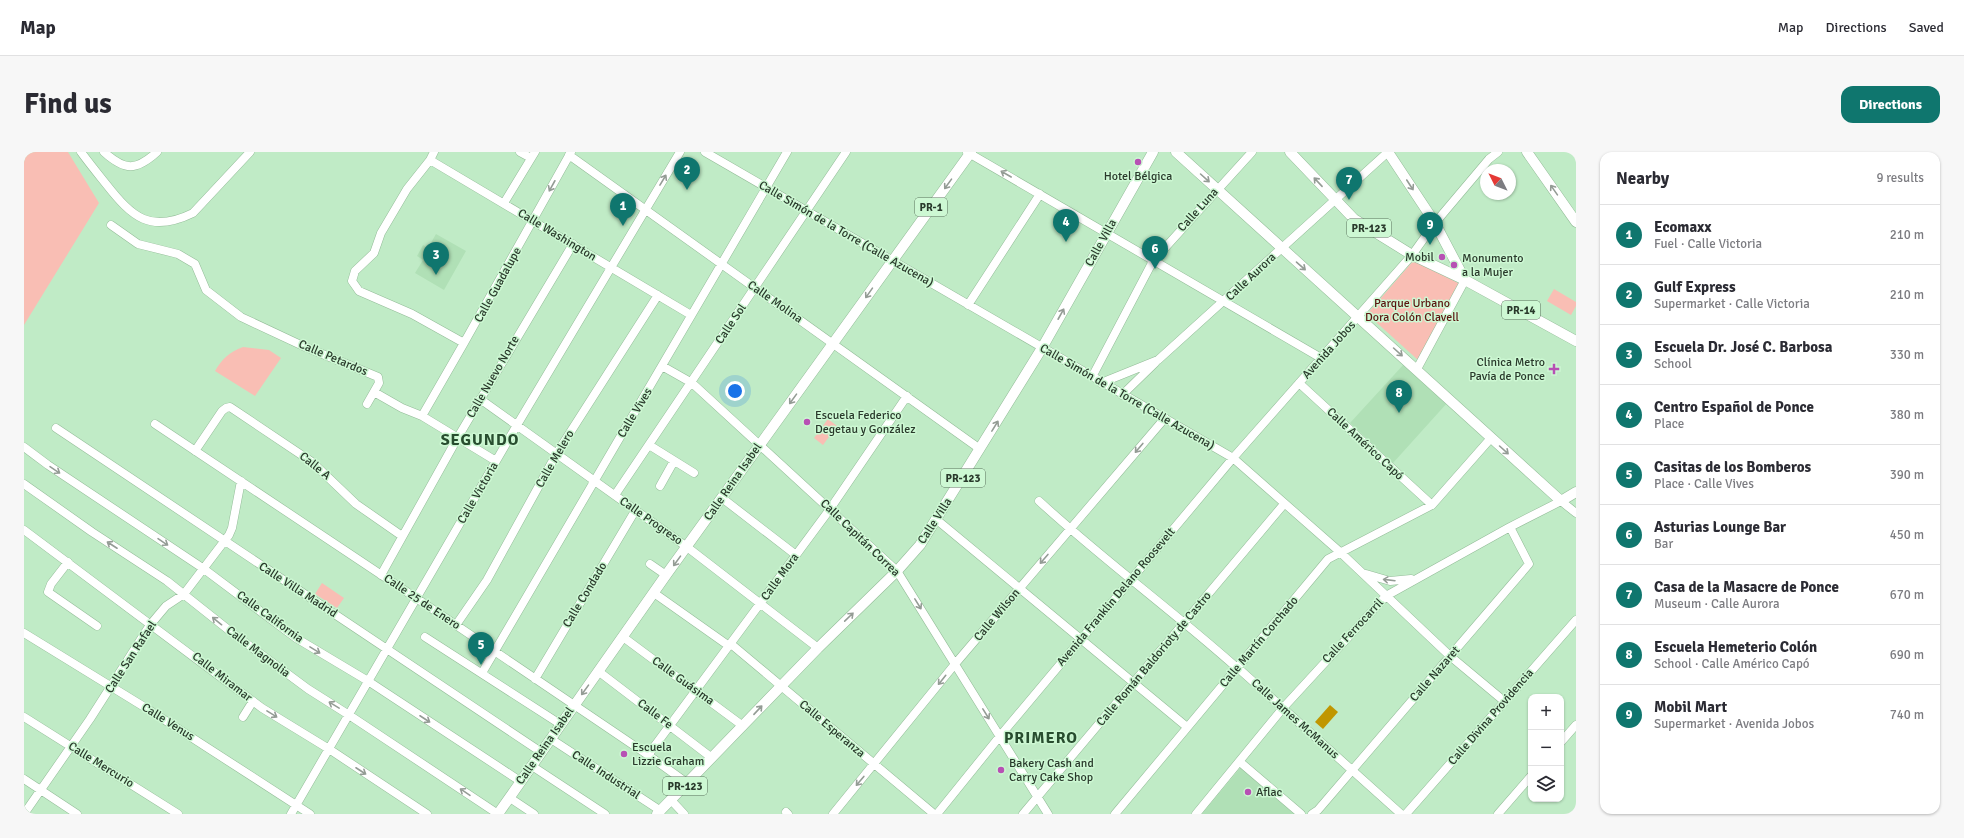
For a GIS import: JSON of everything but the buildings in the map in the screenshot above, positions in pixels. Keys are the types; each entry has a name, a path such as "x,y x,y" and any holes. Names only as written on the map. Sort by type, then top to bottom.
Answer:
{"main road":[{"name":"Calle Reina Isabel","path":"498,814 666,575 834,343 969,152"},
{"name":"Calle Villa","path":"659,812 780,686 897,571 920,545 937,520 1042,348 1153,152"},
{"path":"1176,152 1281,249 1417,369 1561,501"},
{"name":"PR-123","path":"1290,152 1335,201 1354,218 1412,255 1466,280"},
{"path":"1388,152 1435,223 1466,280"},
{"path":"1527,152 1575,218"},
{"name":"PR-14","path":"1466,280 1576,341"},
{"name":"Calle Ferrocarril","path":"1561,501 1576,492"}],"street":[{"path":"82,152 126,209 140,218 158,222 181,219 193,212 250,152"},
{"path":"104,152 119,164 130,167 146,162 157,152"},
{"path":"504,203 533,155 520,152"},
{"name":"Calle Victoria","path":"291,814 496,461 680,152"},
{"name":"Calle Simón de la Torre (Calle Azucena)","path":"706,152 1122,395 1165,418 1233,458 1340,552 1450,656 1504,701"},
{"name":"Calle Vives","path":"482,673 496,652 786,152"},
{"name":"Calle Sol","path":"615,495 692,383 846,152"},
{"path":"969,152 1152,261 1321,358"},
{"name":"Calle Luna","path":"1092,377 1152,261 1252,152"},
{"name":"Calle Aurora","path":"1102,382 1158,360 1388,152"},
{"name":"Avenida Jobos","path":"1299,383 1412,255 1435,223 1489,159 1498,152"},
{"name":"Calle Molina","path":"570,154 980,449"},
{"name":"Calle Guadalupe","path":"422,416 534,221 570,154"},
{"path":"432,156 407,189 381,233 374,253 355,271 352,280 359,291 412,314 464,343"},
{"name":"Calle Washington","path":"432,156 504,203 691,315"},
{"path":"968,305 1040,194"},
{"name":"Calle Petardos","path":"111,225 138,244 182,256 195,264 206,290 241,317 303,346 376,376 380,381 374,392 402,408 422,416 496,461"},
{"name":"Calle Nuevo Norte","path":"381,575 480,399 573,244"},
{"path":"1417,369 1466,280"},
{"name":"Calle Melero","path":"456,625 487,580 557,453 658,295"},
{"path":"1122,395 1158,360"},
{"name":"Calle Capitán Correa","path":"662,366 692,383 897,571 1048,814"},
{"name":"Avenida Franklin Delano Roosevelt","path":"936,814 1081,638 1233,458 1299,383"},
{"name":"Calle Américo Capó","path":"1299,383 1432,505"},
{"path":"367,404 374,392"},
{"name":"Calle Mora","path":"648,755 830,509 907,396"},
{"name":"Calle Progreso","path":"480,399 687,547 818,648"},
{"name":"Calle A","path":"196,451 222,411 226,408 234,408 298,452 320,469 356,504 402,536"},
{"name":"Calle Wilson","path":"832,814 955,664 1165,418"},
{"name":"Calle 25 de Enero","path":"155,424 416,598 687,783"},
{"name":"Calle Villa Madrid","path":"56,428 541,752"},
{"path":"1432,505 1491,438"},
{"path":"649,445 694,473"},
{"name":"Calle California","path":"24,447 48,465 204,569 296,638 368,681 520,781"},
{"path":"660,486 674,461"},
{"name":"Calle San Rafael","path":"27,813 112,687 150,625 166,606 184,594 224,541 232,528 241,481"},
{"name":"Calle Magnolia","path":"24,484 184,594 269,661 308,689 498,814"},
{"path":"722,498 796,555"},
{"name":"Calle James McManus","path":"1039,501 1070,529 1185,622 1402,814"},
{"path":"1561,501 1576,513"},
{"name":"Calle Ferrocarril","path":"1196,814 1283,708 1386,596 1416,578 1561,501"},
{"name":"Calle Román Baldorioty de Castro","path":"1023,814 1284,504"},
{"name":"Calle Martín Corchado","path":"1115,814 1328,559 1432,505"},
{"name":"Calle Condado","path":"535,679 635,511"},
{"path":"937,520 1187,727"},
{"name":"Calle Nazaret","path":"1312,814 1318,810 1529,564 1510,527"},
{"name":"Calle Miramar","path":"24,530 253,701 427,814"},
{"path":"68,562 54,579 48,592 97,626"},
{"path":"650,564 666,575"},
{"path":"1363,573 1390,581 1416,578"},
{"name":"Calle Esperanza","path":"654,593 730,645 936,814"},
{"name":"Calle Divina Providencia","path":"1406,814 1576,620"},
{"name":"Calle Venus","path":"24,633 112,687 310,814"},
{"path":"425,637 560,724"},
{"name":"Calle Guásima","path":"623,637 743,726"},
{"name":"Calle Fe","path":"598,671 712,758"},
{"path":"243,717 253,701"},
{"name":"Calle Mercurio","path":"24,717 178,814"},
{"path":"1564,739 1576,725"},
{"name":"Calle Industrial","path":"551,739 659,812"},
{"path":"1240,762 1301,814"},
{"path":"532,766 604,814"},
{"path":"24,779 77,814"},
{"path":"1498,814 1528,779"},
{"path":"510,798 534,814"},
{"path":"671,800 684,814"}],"shaded area":[{"path":"436,234 466,251 444,290 415,273 423,260 417,256 423,245 428,248"},
{"path":"1404,364 1448,402 1393,463 1350,423"},
{"path":"1330,705 1338,712 1323,729 1315,722"},
{"path":"1241,767 1295,814 1202,814"}],"green space":[{"path":"24,152 68,152 99,203 24,325"},
{"name":"Parque Urbano Dora Colón Clavell","path":"1414,260 1460,284 1418,360 1367,314"},
{"path":"1554,289 1576,302 1576,306 1571,315 1547,301"},
{"path":"243,347 269,350 281,358 255,396 215,371 226,356"},
{"path":"828,419 837,426 823,445 814,438"},
{"path":"322,583 344,598 337,608 315,594"}],"place":[{"name":"Hotel Bélgica","path":"1138,162"},
{"name":"Gulf Express","path":"687,190"},
{"name":"Casa de la Masacre de Ponce","path":"1349,200"},
{"name":"Ecomaxx","path":"623,226"},
{"name":"Centro Español de Ponce","path":"1066,242"},
{"name":"Mobil Mart","path":"1430,245"},
{"name":"Mobil","path":"1442,257"},
{"name":"Monumento a la Mujer","path":"1454,265"},
{"name":"Asturias Lounge Bar","path":"1155,269"},
{"name":"Escuela Dr. José C. Barbosa","path":"436,275"},
{"name":"Clínica Metro Pavía de Ponce","path":"1554,369"},
{"name":"Escuela Hemeterio Colón","path":"1399,413"},
{"name":"Escuela Federico Degetau y González","path":"807,422"},
{"name":"Casitas de los Bomberos","path":"481,665"},
{"name":"Escuela Lizzie Graham","path":"624,754"},
{"name":"Bakery Cash and Carry Cake Shop","path":"1001,770"},
{"name":"Aflac","path":"1248,792"}],"district":[{"name":"SEGUNDO","path":"480,440"},
{"name":"PRIMERO","path":"1041,738"}]}
